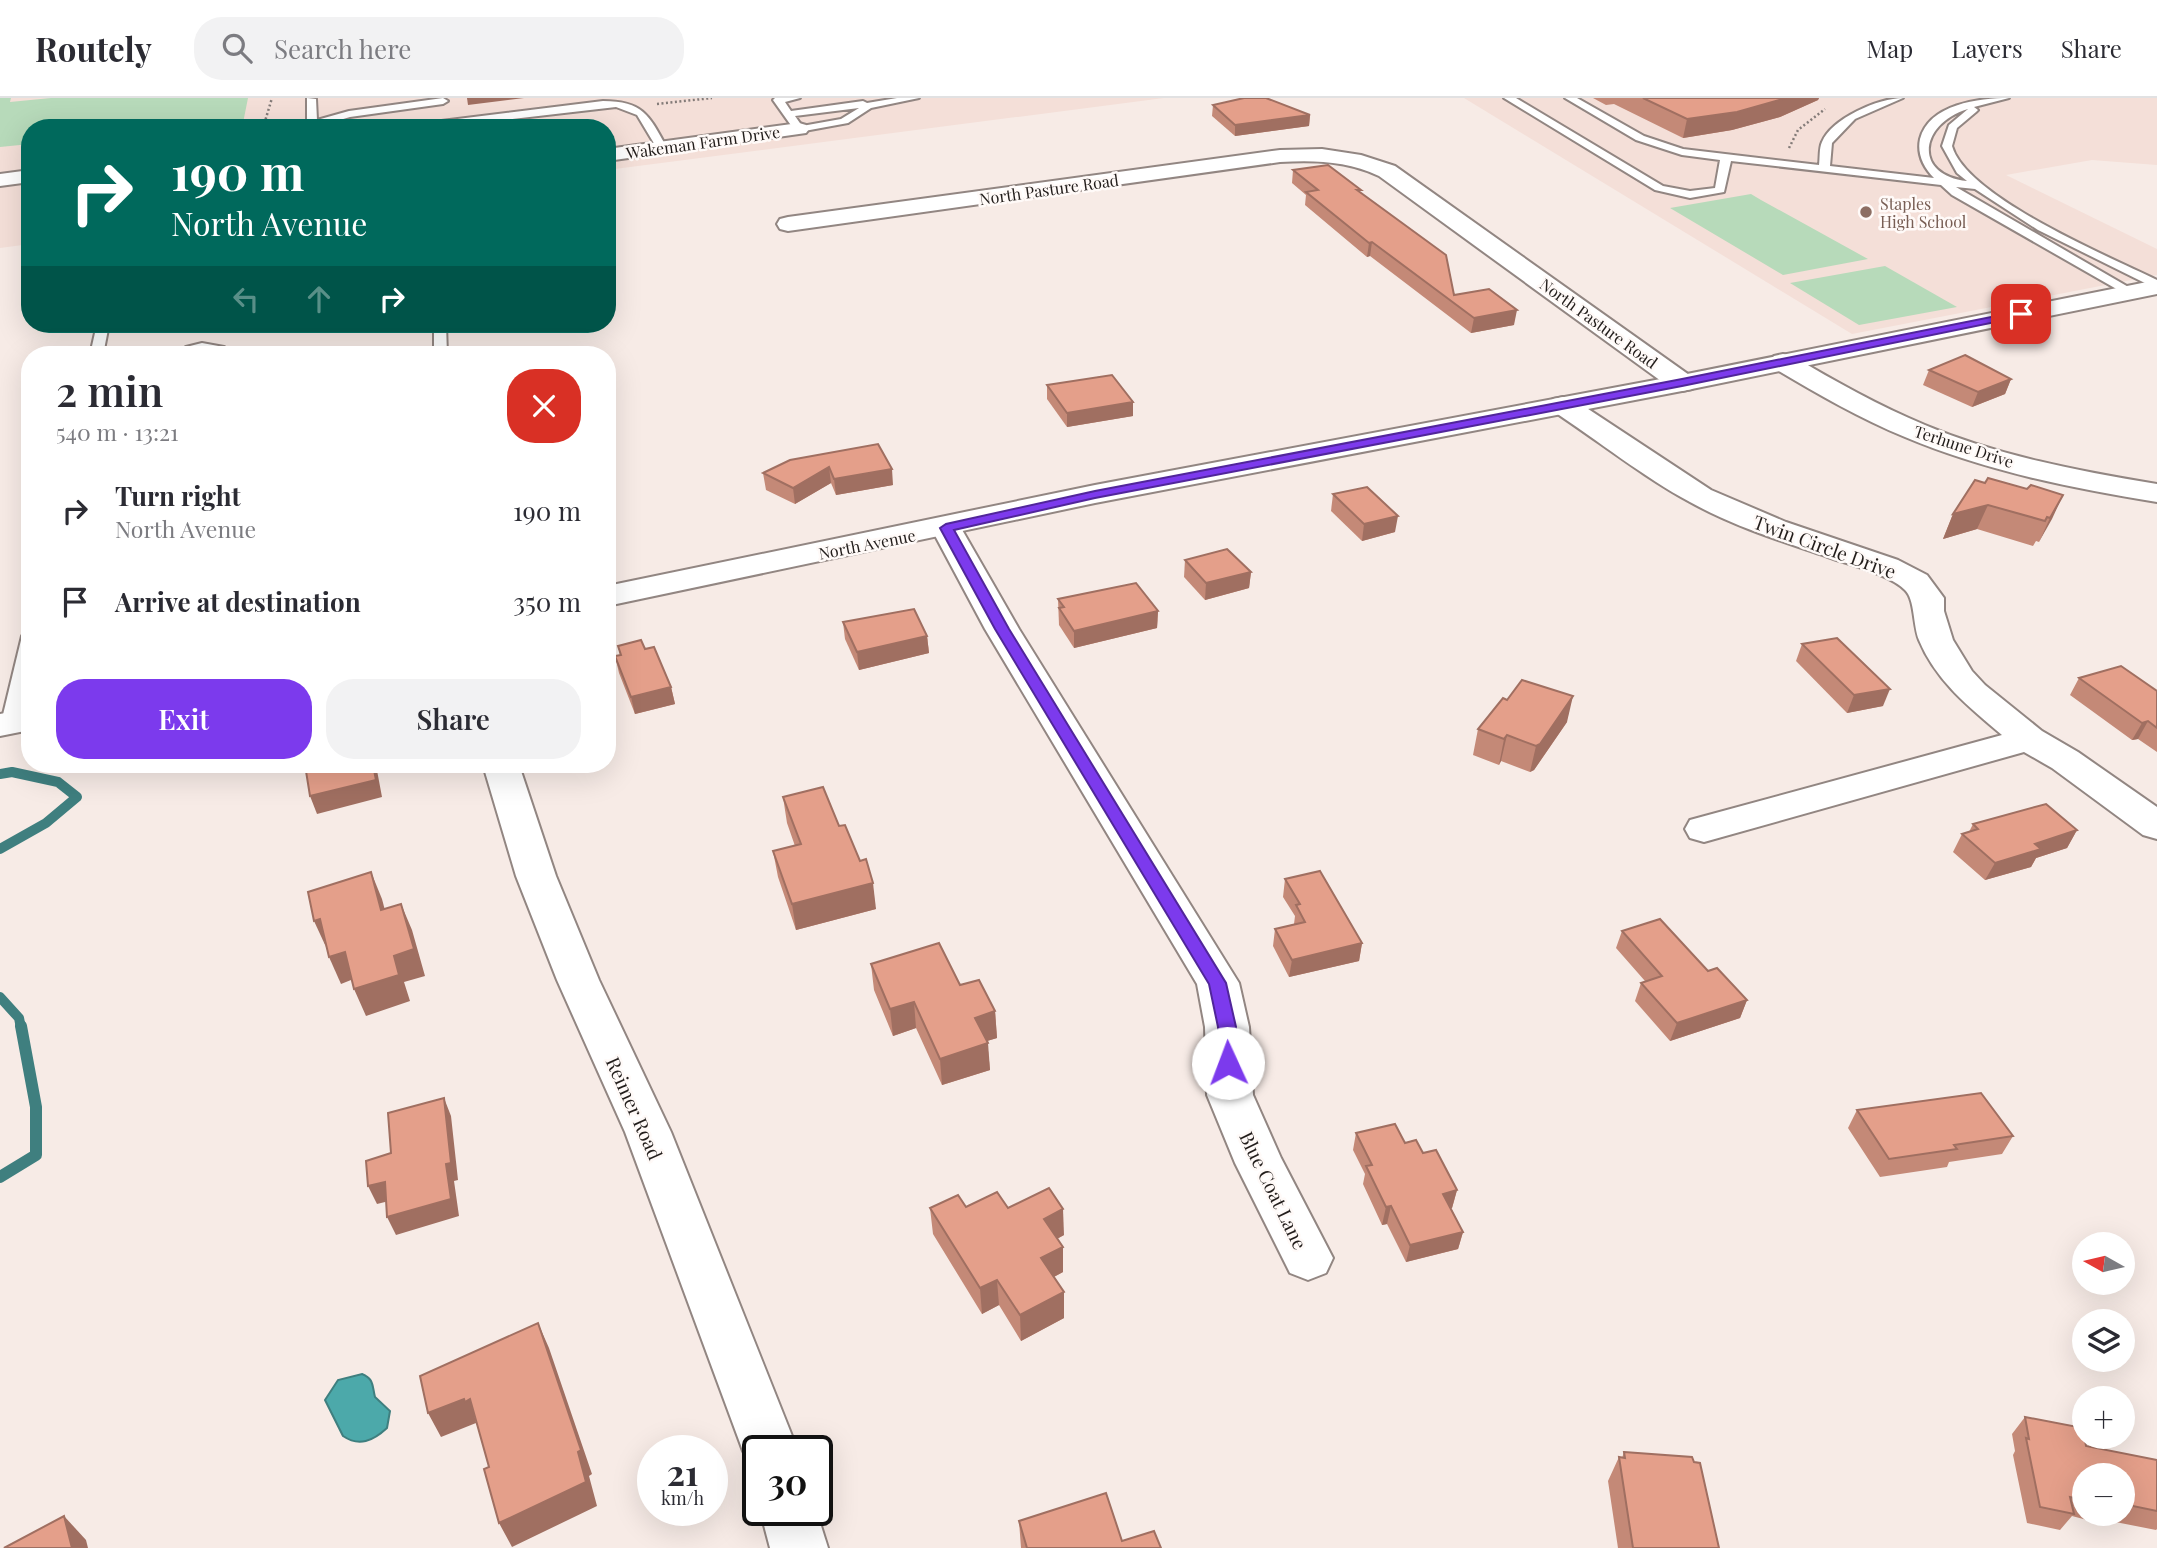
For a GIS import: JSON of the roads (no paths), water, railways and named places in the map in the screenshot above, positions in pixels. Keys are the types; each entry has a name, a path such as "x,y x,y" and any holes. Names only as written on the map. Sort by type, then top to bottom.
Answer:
{"street":[{"name":"Wakeman Farm Drive","path":"616,154 662,148 794,121"},
{"name":"North Pasture Road","path":"1311,153 1325,143 1342,137"},
{"name":"North Pasture Road","path":"788,224 1311,153 1346,157 1380,155 1682,383"},
{"path":"0,180 21,177"},
{"name":"North Avenue","path":"616,594 1095,495 1682,383 2148,288"},
{"name":"Terhune Drive","path":"1783,362 1864,408 1936,440 2053,474 2157,494"},
{"name":"Twin Circle Drive","path":"1563,405 1700,496 1775,528 1887,567 1916,582 1928,598 1928,611 1936,640 1958,677 1990,708 2029,739 2065,760 2157,826"},
{"name":"Blue Coat Lane","path":"946,528 1002,629 1218,983 1227,1027 1230,1095 1259,1163 1307,1258"},
{"path":"1704,829 2029,739"},
{"name":"Reimer Road","path":"504,773 536,876 578,981 648,1132 765,1435"},
{"path":"793,1526 799,1548"}],"lane":[{"path":"794,121 778,100 795,98"},
{"path":"794,121 914,98"},
{"path":"1509,98 1659,188 1674,193 1710,194 1720,190 1726,158"},
{"path":"1570,98 1651,143 1682,152 1979,186"},
{"path":"1824,169 1827,142 1851,117 1898,98"},
{"path":"308,119 310,99"},
{"path":"1998,99 1962,107 1939,118 1927,133 1924,156 1931,169 1956,193 2000,220 2148,288"},
{"path":"1998,99 1963,115 1949,132 1947,145 1953,161 1979,186 2148,288"},
{"path":"332,119 349,114 443,101"},
{"path":"794,121 844,121 869,106 889,101"},
{"path":"486,119 603,104 624,104 638,108 662,148"},
{"path":"13,722 21,681"}],"water":[{"path":"362,1374 371,1380 375,1397 390,1411 387,1428 371,1439 360,1442 343,1436 325,1400 338,1380"}],"waterway":[{"path":"0,774 12,772 58,782 77,797 46,823 0,849"},
{"path":"0,997 19,1018 21,1028"},
{"path":"0,1177 36,1155 36,1107 21,1026"}],"place":[{"name":"Staples High School","path":"1866,212"}]}
